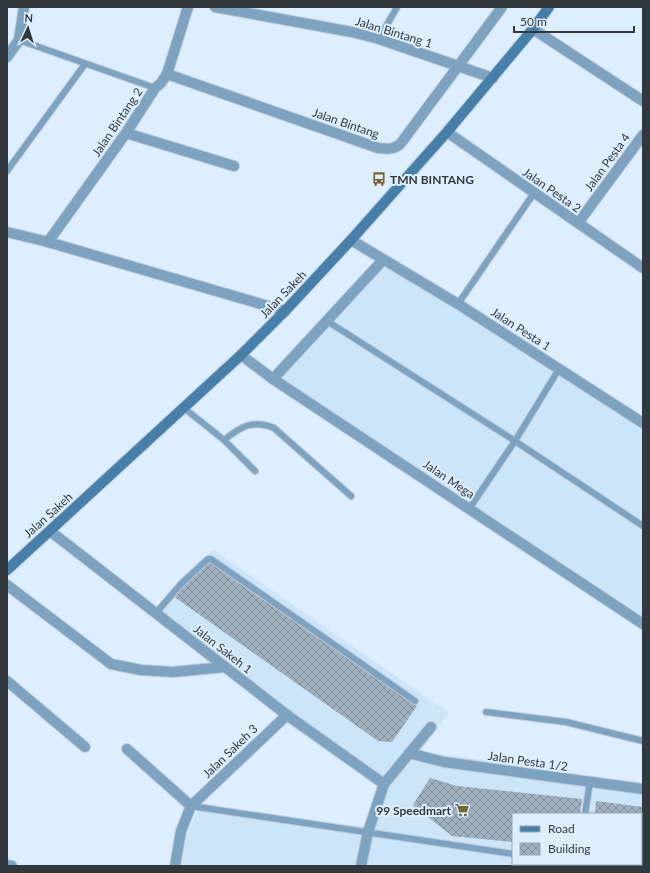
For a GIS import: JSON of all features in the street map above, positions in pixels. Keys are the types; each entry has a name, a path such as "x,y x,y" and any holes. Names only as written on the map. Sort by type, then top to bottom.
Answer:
{"street":[{"path":"7,57 19,40 24,7"},
{"name":"Jalan Bintang 2","path":"48,242 126,133 155,88 161,83 166,74 188,7"},
{"name":"Jalan Bintang 1","path":"215,7 352,32 378,39 493,78"},
{"name":"Jalan Bintang","path":"166,74 378,148 396,148 502,7"},
{"name":"Jalan Sakeh","path":"7,570 242,355 285,311 351,240 447,132 533,29 549,7"},
{"path":"533,29 643,101"},
{"name":"Jalan Pesta 2","path":"447,132 643,268"},
{"path":"126,133 234,166"},
{"name":"Jalan Pesta 4","path":"578,224 643,135"},
{"path":"7,232 48,242 285,311"},
{"name":"Jalan Pesta 1","path":"351,240 458,304 643,423"},
{"path":"273,379 383,260"},
{"name":"Jalan Mega","path":"242,355 273,379 643,624"},
{"name":"Jalan Sakeh 1","path":"50,531 287,715 384,784"},
{"path":"7,586 111,664 141,670 173,672 224,667"},
{"path":"7,681 85,747"},
{"name":"Jalan Sakeh 3","path":"175,866 181,831 191,806 287,715"},
{"path":"361,866 368,832 384,784 432,727"},
{"path":"127,749 191,806"},
{"name":"Jalan Pesta 1/2","path":"409,753 444,762 643,790"},
{"path":"7,865 12,866"}],"lane":[{"path":"378,39 397,7"},
{"path":"19,40 155,88"},
{"path":"7,171 86,64"},
{"path":"458,304 534,193"},
{"path":"327,322 515,441 643,526"},
{"path":"469,509 515,441 559,369"},
{"path":"184,408 224,440 255,470"},
{"path":"224,440 236,430 247,425 264,424 274,428 351,496"},
{"path":"156,614 181,584 208,559 212,560 415,701"},
{"path":"486,712 566,722 643,741"},
{"path":"585,813 590,782"},
{"path":"191,806 512,854"},
{"path":"578,865 595,866"}],"shaded area":[{"path":"383,252 471,305 643,417 643,631 265,380"},
{"path":"214,550 449,713 421,751 643,784 643,866 181,866 187,834 201,804 363,827 377,785 288,724 150,615 178,583"}],"building":[{"path":"208,561 417,706 392,742 378,741 173,596"},
{"path":"430,778 457,786 582,799 580,813 512,813 512,842 452,836 413,805"},
{"path":"596,801 643,807 643,856 642,813 595,813"}],"place":[{"name":"TMN BINTANG","path":"379,179"},
{"name":"99 Speedmart","path":"462,810"}]}
